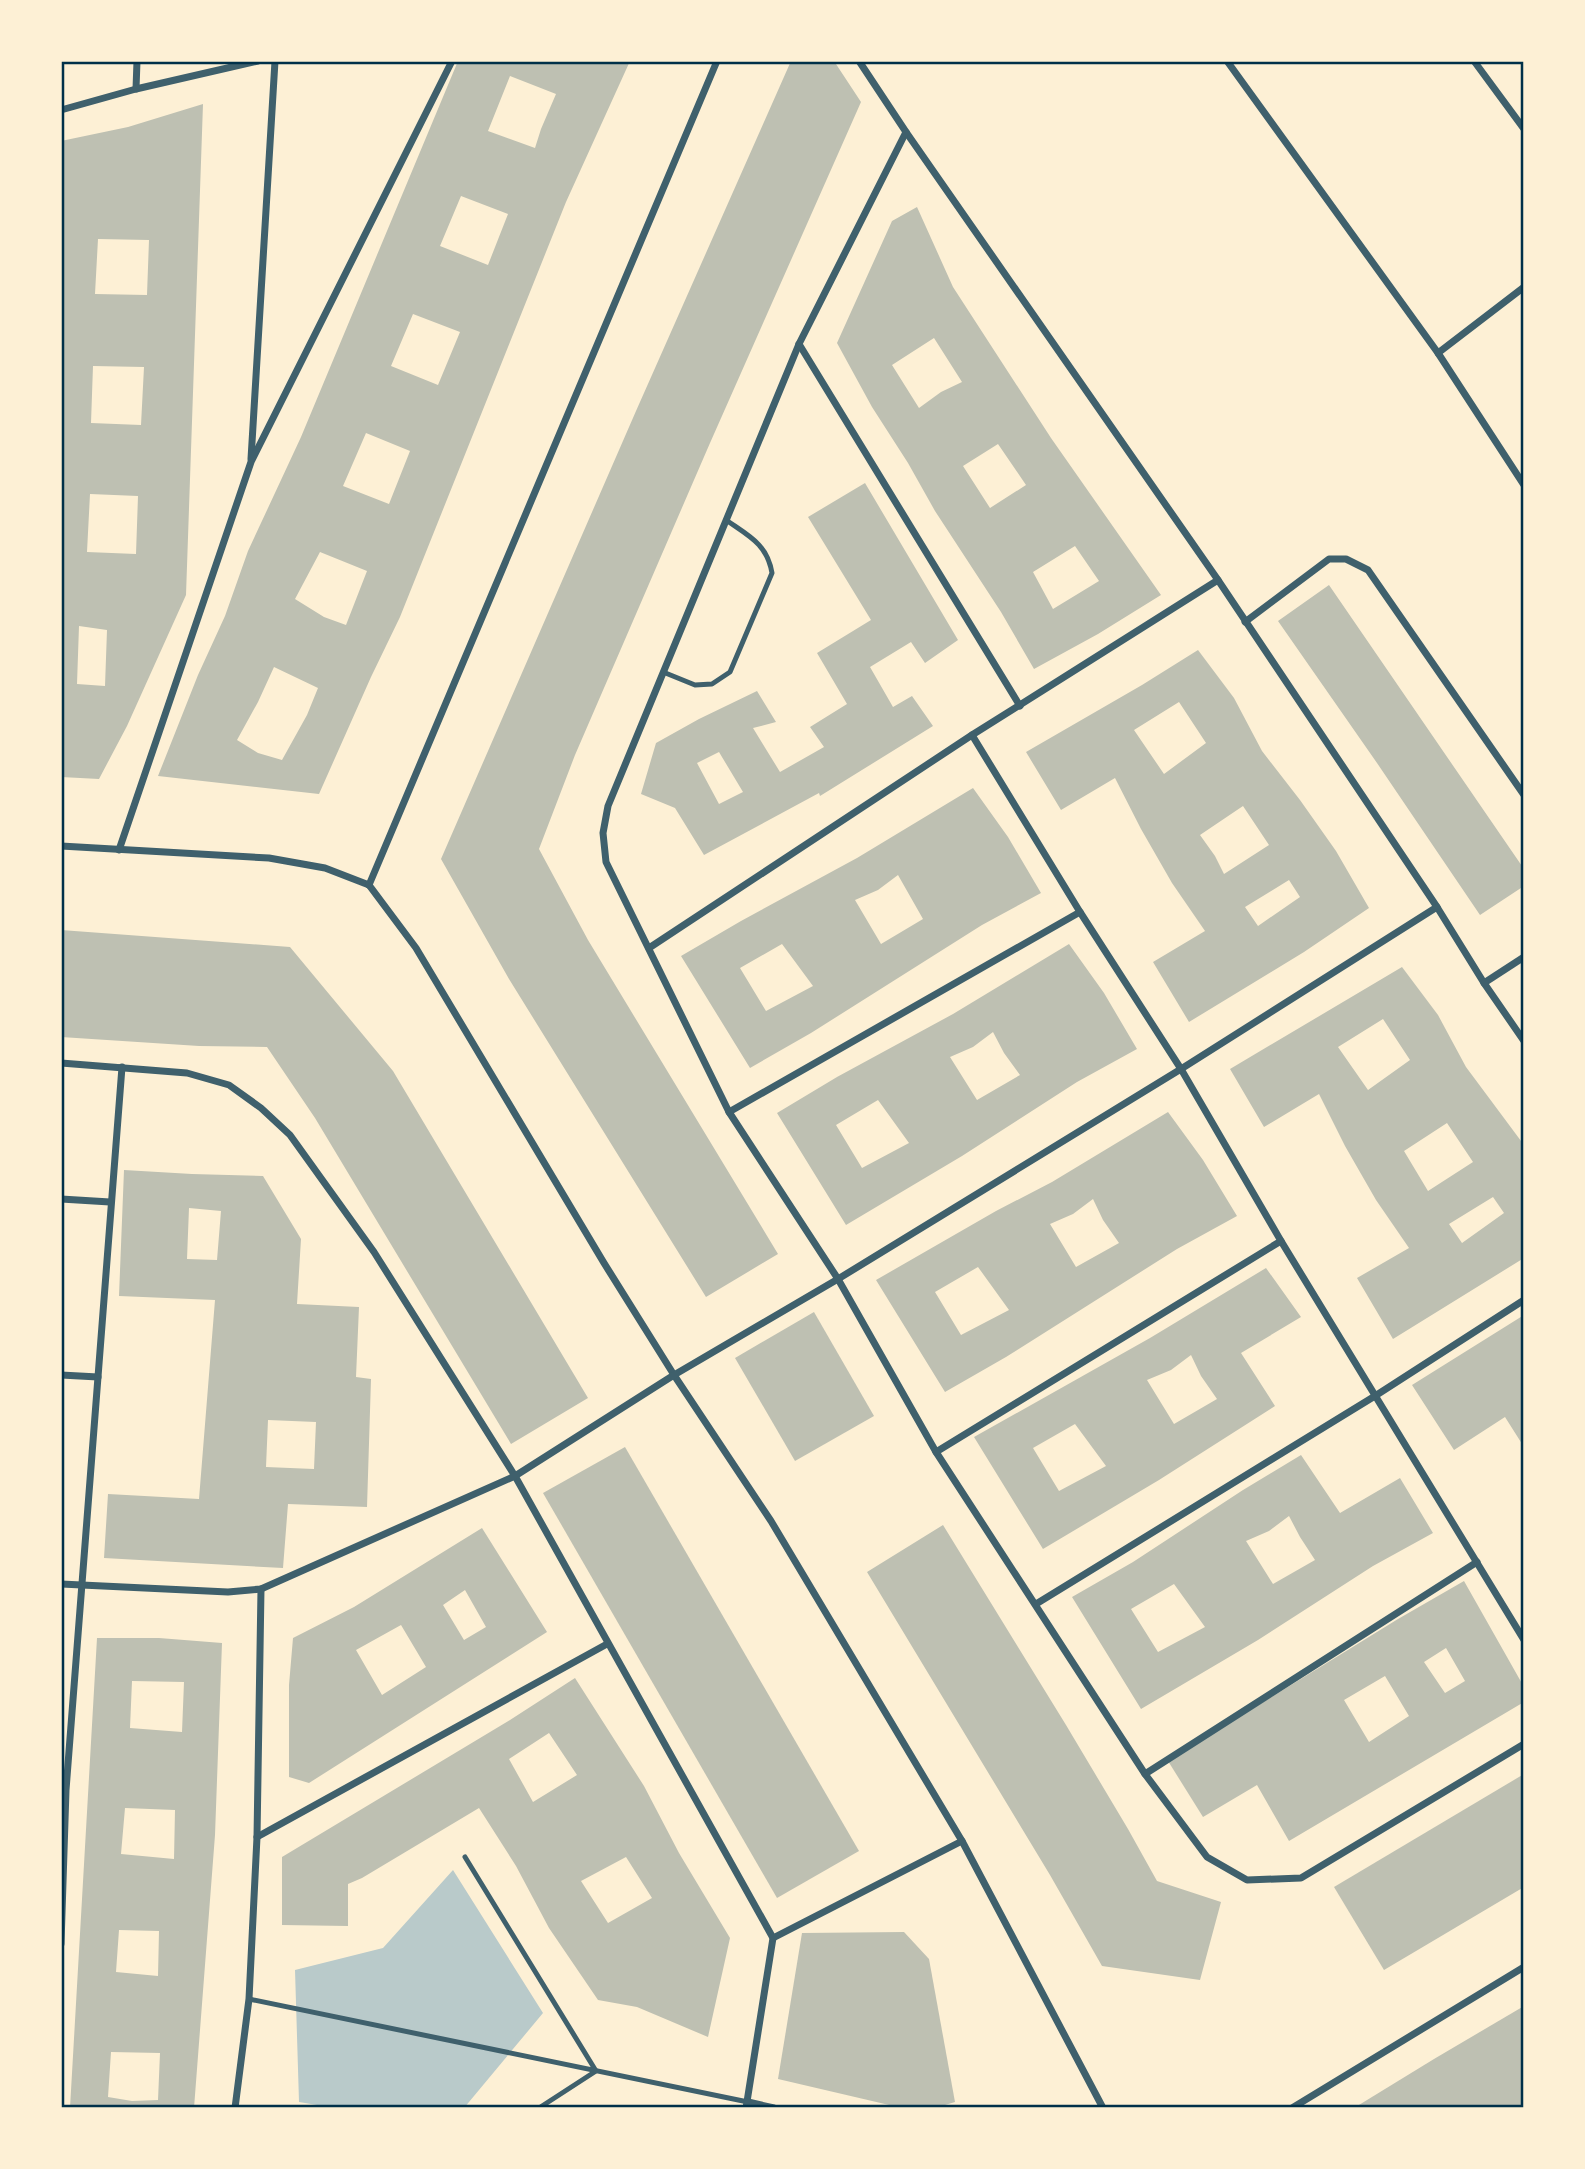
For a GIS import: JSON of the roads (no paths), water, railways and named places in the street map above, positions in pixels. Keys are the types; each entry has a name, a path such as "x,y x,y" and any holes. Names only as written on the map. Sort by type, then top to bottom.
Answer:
{"street":[{"path":"136,89 137,61"},
{"path":"61,110 136,89 258,61"},
{"path":"251,462 275,61"},
{"path":"119,849 251,462 452,61"},
{"path":"369,885 717,61"},
{"path":"859,61 1218,580 1524,1041"},
{"path":"1227,61 1438,353 1524,485"},
{"path":"1474,61 1524,128"},
{"path":"906,132 799,344 663,672 608,806 603,833 606,862 729,1112 838,1279 936,1452 1145,1774 1207,1857 1247,1880 1301,1878 1524,1744"},
{"path":"1438,353 1524,287"},
{"path":"799,344 1020,706"},
{"path":"1245,622 1329,559 1346,559 1368,570 1524,794"},
{"path":"649,948 972,735 1218,580"},
{"path":"972,735 1080,912 1181,1069 1281,1241 1524,1640"},
{"path":"61,846 269,858 326,868 369,885 416,948 597,1251 674,1375 771,1521 962,1841 1103,2108"},
{"path":"61,1584 228,1592 261,1589 515,1475 674,1375 838,1279 1181,1069 1437,907"},
{"path":"729,1112 1080,912"},
{"path":"1484,983 1524,957"},
{"path":"61,1063 187,1073 229,1085 261,1108 290,1135 374,1252 515,1475 773,1938 747,2105 775,2108"},
{"path":"61,1944 64,1790 83,1585 122,1067"},
{"path":"61,1199 110,1202"},
{"path":"936,1452 1281,1241"},
{"path":"1036,1604 1375,1396 1524,1300"},
{"path":"61,1375 98,1377"},
{"path":"1145,1774 1477,1562"},
{"path":"235,2108 249,1999 257,1837 261,1589"},
{"path":"257,1837 607,1644"},
{"path":"773,1938 962,1841"},
{"path":"1292,2108 1524,1967"}],"lane":[{"path":"663,672 695,685 712,684 730,672 772,573 769,558 762,546 726,520"},
{"path":"466,1857 596,2071"},
{"path":"249,1999 747,2105"},
{"path":"539,2108 596,2071"}]}
